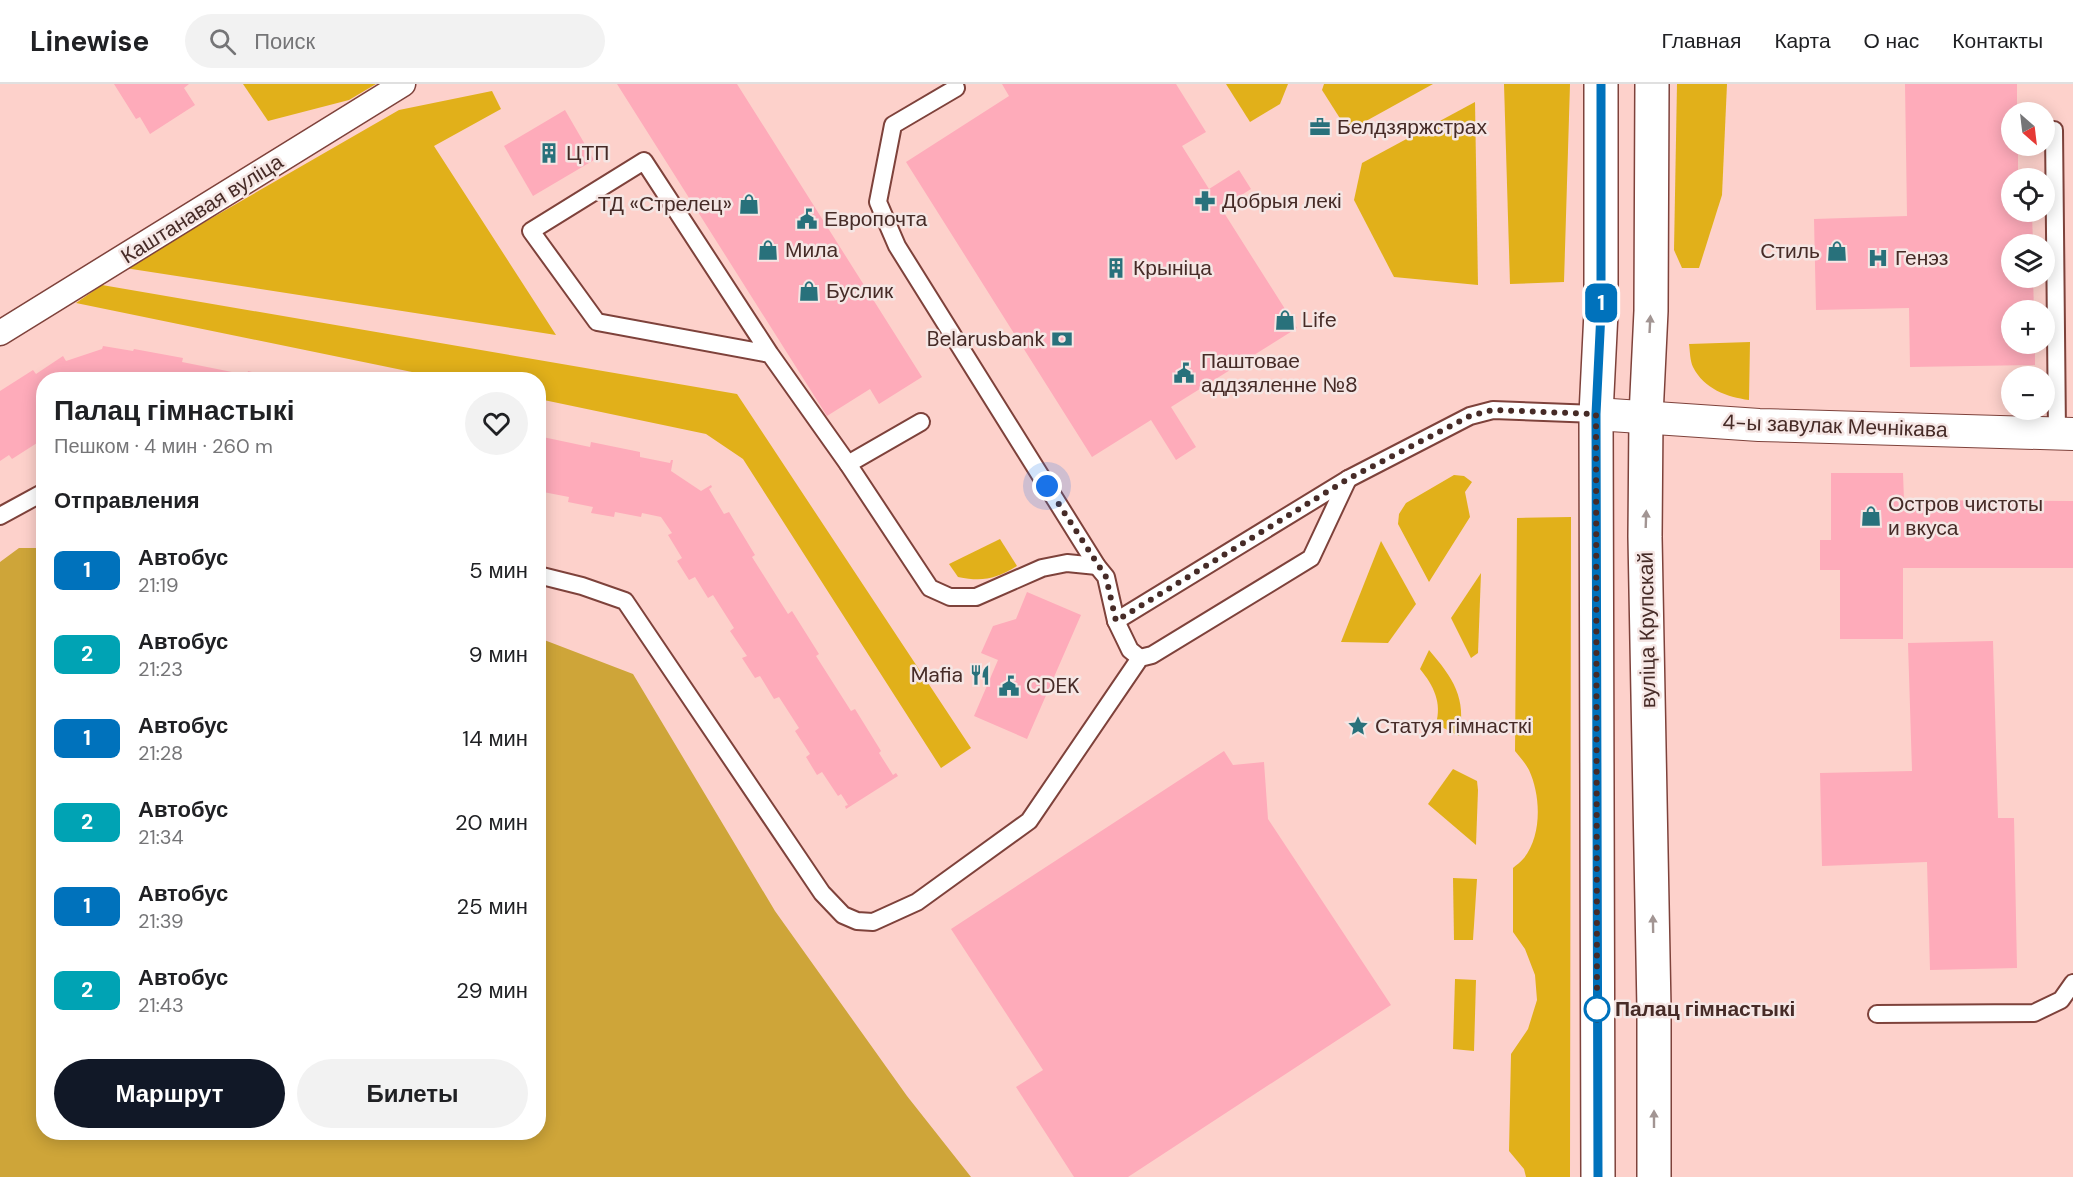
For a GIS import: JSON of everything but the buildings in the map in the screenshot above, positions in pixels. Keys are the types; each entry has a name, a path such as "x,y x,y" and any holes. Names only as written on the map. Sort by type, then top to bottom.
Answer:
{"main road":[{"path":"1598,1177 1596,414 1601,312 1601,84"},
{"name":"вуліца Крупскай","path":"1652,84 1651,311 1646,416 1645,548 1654,1009 1654,1177"}],"street":[{"name":"Каштанавая вуліца","path":"0,333 403,84"},
{"name":"4-ы завулак Мечнікава","path":"1596,414 1759,425 2065,434"}],"lane":[{"path":"956,88 893,125 878,202 897,246 1106,577 1116,621 1130,650 1140,658"},
{"path":"2055,156 2065,434"},
{"path":"770,354 597,322 531,231 644,161 770,354 848,464 930,588 950,597 976,597 1042,568 1067,563 1097,566"},
{"path":"1116,621 1348,479 1470,416 1493,410 1596,414"},
{"path":"848,464 921,422"},
{"path":"546,577 582,586 625,601 822,893 843,915 857,921 873,922 917,902 1029,820 1140,658 1152,656 1311,558 1348,479"},
{"path":"0,516 36,496"},
{"path":"1877,1014 2034,1013 2061,1000 2073,983"}],"shaded area":[{"path":"243,84 376,84 349,100 268,121"},
{"path":"1226,84 1288,84 1280,104 1250,122"},
{"path":"1324,84 1433,84 1348,131 1322,90"},
{"path":"1504,84 1570,84 1564,282 1510,284"},
{"path":"1677,84 1727,84 1722,195 1699,268 1682,268 1674,250"},
{"path":"492,91 501,109 434,146 556,335 125,268 399,110"},
{"path":"1475,102 1478,285 1394,277 1354,200 1362,163"},
{"path":"102,285 737,394 971,748 941,768 743,459 706,434 546,400 546,372 412,372 76,303"},
{"path":"1750,342 1749,400 1717,391 1703,381 1693,367 1689,344"},
{"path":"1454,475 1464,476 1472,482 1465,492 1470,517 1429,582 1398,524 1399,514 1406,503"},
{"path":"1571,517 1570,1177 1526,1177 1524,1169 1509,1151 1511,1054 1528,1029 1537,1000 1535,975 1525,949 1513,932 1513,868 1530,849 1538,815 1533,780 1528,768 1515,751 1517,518"},
{"path":"1000,539 1017,566 995,577 982,579 958,577 949,564"},
{"path":"1381,541 1416,604 1388,643 1341,642"},
{"path":"19,548 36,548 36,1140 546,1140 546,641 633,674 775,911 907,1096 971,1177 0,1177 0,562"},
{"path":"1481,573 1478,653 1471,658 1451,618"},
{"path":"1429,650 1456,689 1461,710 1459,736 1436,724 1438,709 1436,695 1420,669"},
{"path":"1453,769 1477,781 1476,845 1428,804"},
{"path":"1453,878 1477,879 1473,940 1454,940"},
{"path":"1455,979 1476,980 1474,1051 1453,1049"}],"bus line":[{"name":"1","path":"1598,1177 1596,414 1601,312 1601,84"}],"place":[{"name":"Белдзяржстрах","path":"1320,127"},
{"name":"ЦТП","path":"549,153"},
{"name":"Добрыя лекі","path":"1205,201"},
{"name":"ТД «Стрелец»","path":"749,204"},
{"name":"Европочта","path":"807,219"},
{"name":"Мила","path":"768,250"},
{"name":"Стиль","path":"1837,251"},
{"name":"Генэз","path":"1878,258"},
{"name":"Крыніца","path":"1116,268"},
{"name":"Буслик","path":"809,291"},
{"name":"Life","path":"1285,320"},
{"name":"Belarusbank","path":"1062,339"},
{"name":"Паштовае аддзяленне №8","path":"1184,373"},
{"name":"Остров чистоты и вкуса","path":"1871,516"},
{"name":"Mafia","path":"980,675"},
{"name":"CDEK","path":"1009,686"},
{"name":"Статуя гімнасткі","path":"1358,726"},
{"name":"Палац гімнастыкі","path":"1597,1009"}],"route":[{"path":"1047,486 1106,577 1116,621 1348,479 1470,416 1493,410 1596,414 1597,1020 1597,1009"}]}
